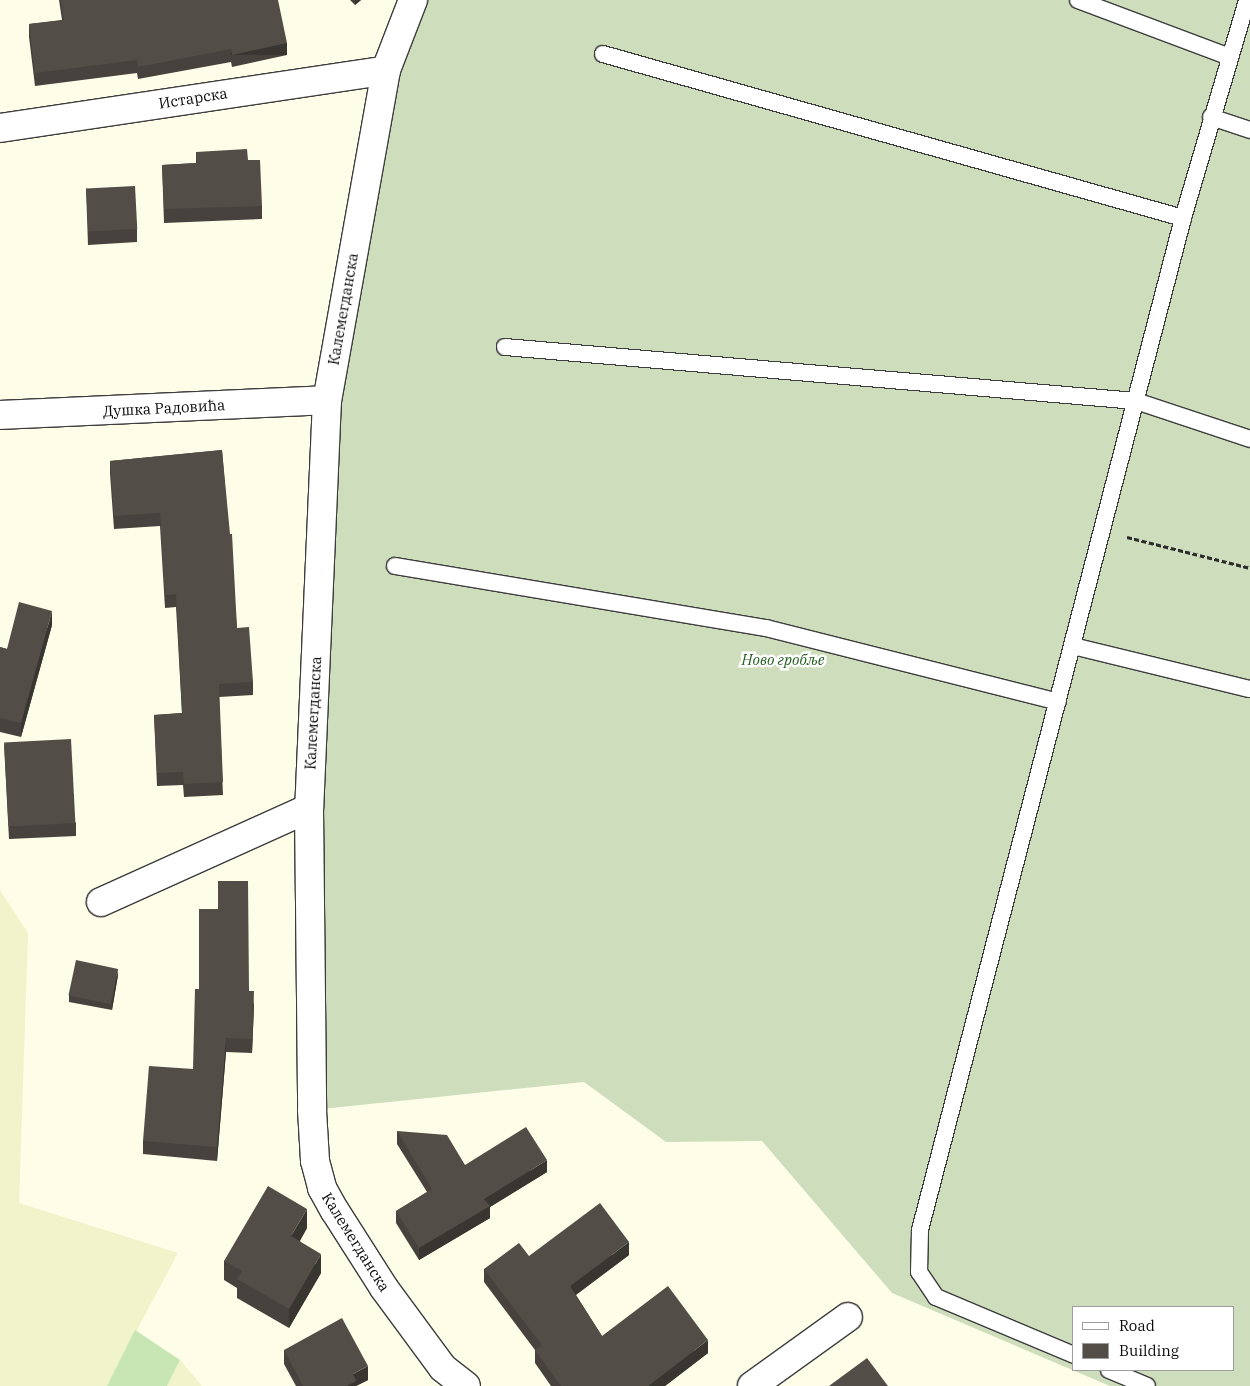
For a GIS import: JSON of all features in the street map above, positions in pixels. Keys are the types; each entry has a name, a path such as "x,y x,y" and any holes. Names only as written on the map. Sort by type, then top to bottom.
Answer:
{"street":[{"name":"Калемегданска","path":"414,0 386,70 327,400 309,808 312,1110 315,1161 322,1188 395,1304 443,1368 466,1386"},
{"name":"Истарска","path":"0,128 386,70"},
{"name":"Душка Радовића","path":"0,415 327,400"},
{"path":"101,902 309,808"},
{"path":"752,1386 848,1317"}],"lane":[{"path":"1078,0 1230,57"},
{"path":"1072,1353 936,1297 919,1272 920,1230 1183,218 1210,117 1246,0"},
{"path":"603,54 1183,218"},
{"path":"1210,117 1250,130"},
{"path":"505,348 1136,401 1250,439"},
{"path":"396,566 766,628 1058,702"},
{"path":"1073,646 1250,689"},
{"path":"1111,1371 1147,1386"}],"path":[{"path":"1102,530 1250,568"}],"green space":[{"name":"Ново гробље","path":"413,0 1250,0 1250,1386 1110,1386 1075,1371 1235,1371 1235,1306 1072,1306 1072,1370 892,1293 762,1141 666,1142 584,1082 312,1110 327,400"},
{"path":"0,890 28,933 19,1203 178,1253 107,1386 0,1386"},
{"path":"135,1330 180,1360 167,1386 107,1386"},
{"path":"180,1360 202,1386 167,1386"}],"building":[{"path":"61,0 278,0 287,43 232,55 231,49 138,67 137,60 35,73 29,24 64,20"},
{"path":"247,149 248,160 260,160 262,206 164,209 162,165 197,163 196,152"},
{"path":"135,186 137,229 88,232 86,189"},
{"path":"222,450 230,534 232,534 237,628 249,627 253,682 219,684 223,782 184,784 183,772 157,773 154,715 182,713 176,594 165,595 160,513 114,516 110,461"},
{"path":"19,602 52,611 21,723 0,718 0,647 7,649"},
{"path":"71,739 75,823 8,826 4,743"},
{"path":"218,881 248,881 249,991 254,991 252,1039 226,1038 217,1147 143,1141 149,1066 193,1069 195,989 199,989 199,909 218,909"},
{"path":"76,960 118,969 111,1004 69,995"},
{"path":"526,1127 547,1160 484,1199 490,1206 419,1248 396,1211 432,1189 397,1131 447,1135 465,1165"},
{"path":"268,1186 307,1209 291,1236 321,1254 289,1309 237,1279 242,1271 224,1261"},
{"path":"600,1203 629,1242 570,1286 602,1336 668,1286 708,1340 648,1386 561,1386 535,1350 542,1345 484,1269 519,1243 529,1256"},
{"path":"342,1318 368,1366 353,1374 356,1381 347,1386 303,1386 284,1350"},
{"path":"867,1358 888,1386 829,1386"}]}
